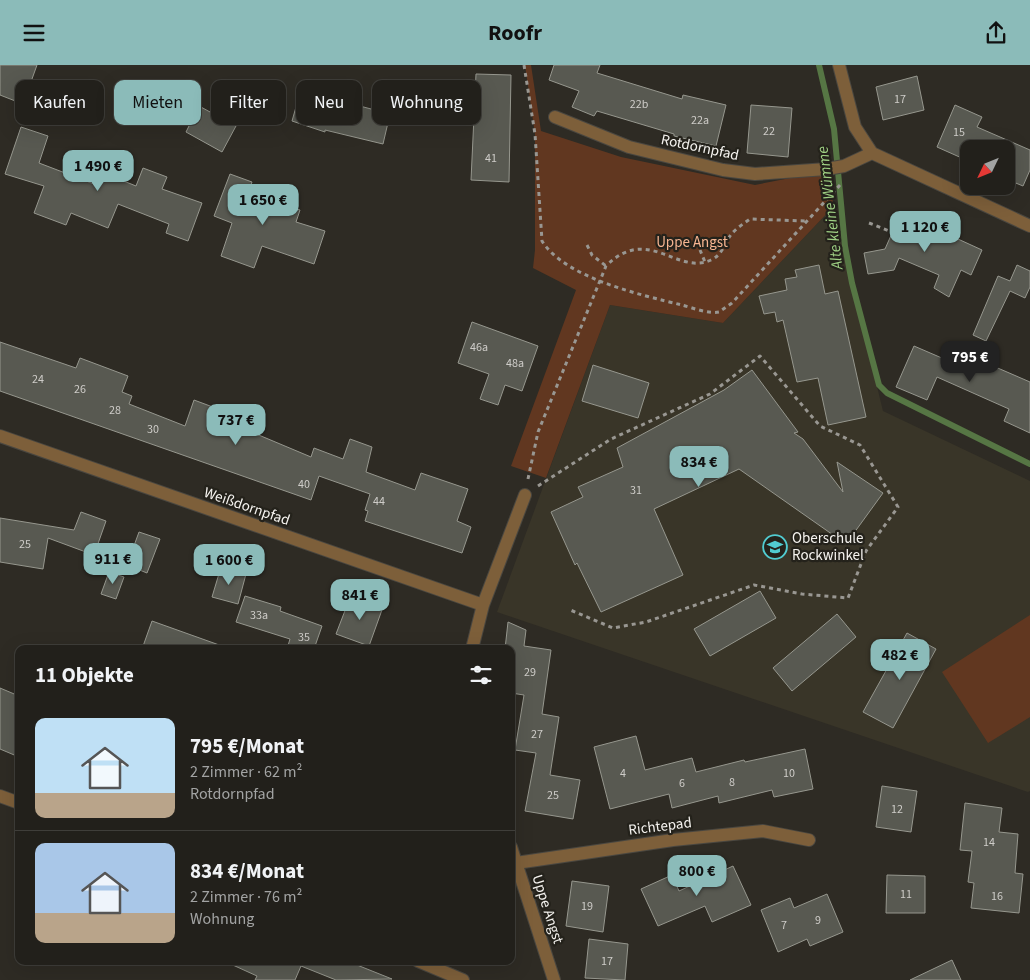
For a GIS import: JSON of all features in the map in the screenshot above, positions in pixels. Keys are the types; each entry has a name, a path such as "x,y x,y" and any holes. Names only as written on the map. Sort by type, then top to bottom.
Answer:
{"street":[{"path":"839,65 855,127 872,153 1030,226"},
{"name":"Rotdornpfad","path":"556,117 630,147 723,171 755,174 827,169 844,166 872,153"},
{"name":"Weißdornpfad","path":"0,436 483,605"},
{"path":"473,645 483,605 524,495"},
{"path":"0,796 15,802"},
{"name":"Richtepad","path":"516,863 673,840 763,831 809,839"},
{"name":"Uppe Angst","path":"515,860 554,980"},
{"path":"427,965 463,980"}],"path":[{"path":"524,65 535,134 542,241 549,252 559,260 599,281 646,296 719,313 732,303 836,189"},
{"path":"524,495 538,433 606,266 620,255 642,249 654,250 683,261 704,262 718,256 730,236 750,219 806,221"},
{"path":"869,223 892,232"},
{"path":"587,245 592,255 606,266"},
{"path":"700,250 704,262"},
{"path":"524,495 611,439 710,394 760,357 820,426 860,445 898,507 866,551 848,598 802,594 754,585 646,622 613,628 568,609"}],"shaded area":[{"name":"Oberschule Rockwinkel","path":"833,207 883,411 1030,481 1030,791 1028,792 497,612 610,305 723,323"}],"green space":[{"path":"525,65 531,65 541,131 621,157 755,185 831,170 833,207 723,323 610,305 546,478 511,466 576,290 533,268 535,250 535,134"},
{"path":"1030,615 1030,717 988,743 942,672"}],"building":[{"path":"0,65 37,65 32,80 15,80 15,101 0,95"},
{"path":"554,65 600,65 597,73 682,99 683,95 726,105 716,146 674,136 674,134 597,111 594,116 572,107 579,91 549,80"},
{"path":"476,74 511,75 509,182 471,180 474,125 481,125 481,80 476,80"},
{"path":"917,76 924,110 883,120 876,87"},
{"path":"751,105 792,108 788,157 747,153"},
{"path":"955,105 982,117 977,127 1007,140 960,140 960,157 937,147"},
{"path":"201,107 211,112 211,125 236,126 222,152 186,132 190,125 201,125"},
{"path":"296,107 296,122 292,121"},
{"path":"362,107 372,109 372,125 387,125 383,144 325,130 325,132 304,125 362,125"},
{"path":"21,127 48,136 39,163 94,184 99,171 136,186 143,168 167,177 162,189 202,203 188,241 166,233 169,224 118,204 108,228 71,213 66,225 34,213 44,186 5,174"},
{"path":"1015,143 1030,150 1030,170 1023,186 1015,183"},
{"path":"230,174 252,182 248,193 300,210 296,222 325,231 314,264 262,246 254,268 221,256 232,223 214,216"},
{"path":"901,213 982,250 971,275 961,270 949,297 934,288 939,275 899,258 894,270 868,274 864,253 885,249"},
{"path":"819,265 825,294 838,291 866,417 828,425 818,378 797,382 783,320 777,322 775,312 764,314 759,296 787,290 785,279 797,277 795,270"},
{"path":"1017,265 1030,271 1030,287 1025,298 1010,291 986,341 973,335 998,276 1010,281"},
{"path":"472,322 538,346 522,391 505,385 498,405 480,399 489,374 458,363"},
{"path":"0,342 76,368 80,358 128,376 122,392 132,396 129,404 185,426 194,400 245,419 242,428 311,457 314,448 343,459 350,439 372,447 366,472 415,490 421,473 468,489 457,521 471,527 462,553 365,521 368,511 365,510 370,494 319,476 311,500 0,391"},
{"path":"914,346 965,368 970,356 1030,382 1030,433 1004,421 1009,409 937,377 927,400 896,387"},
{"path":"593,365 649,383 638,418 582,401"},
{"path":"752,370 798,432 794,433 803,439 843,492 837,462 883,493 846,544 739,469 654,509 683,575 601,612 577,563 575,565 551,512 583,497 578,487 623,467 617,448 724,390"},
{"path":"81,512 106,521 94,555 48,538 43,569 0,562 0,518 74,530"},
{"path":"139,532 160,539 147,573 127,565"},
{"path":"221,567 246,574 238,604 212,597"},
{"path":"109,572 124,577 116,599 101,594"},
{"path":"760,591 776,618 710,656 694,629"},
{"path":"351,595 383,607 369,645 336,634"},
{"path":"245,596 281,607 280,611 322,626 315,645 288,645 290,639 236,622"},
{"path":"837,614 856,637 792,691 773,668"},
{"path":"152,621 219,645 143,645"},
{"path":"508,622 526,630 524,646 551,650 542,714 559,717 550,775 580,780 573,819 525,811 536,753 515,750 524,695 515,694 515,645 505,645"},
{"path":"907,633 936,649 893,728 863,712"},
{"path":"0,688 15,694 15,755 0,749"},
{"path":"636,736 645,770 692,758 696,772 744,760 745,762 805,749 813,789 774,797 772,790 719,803 718,796 672,808 669,794 610,809 594,747"},
{"path":"882,786 917,791 911,832 876,827"},
{"path":"965,803 1002,808 999,832 1018,834 1015,873 1023,874 1019,913 971,908 974,883 968,882 972,851 960,850"},
{"path":"733,866 751,905 712,922 705,906 658,926 641,889 672,875 679,891"},
{"path":"887,875 925,876 925,913 886,913"},
{"path":"572,881 609,886 603,932 566,926"},
{"path":"827,894 843,932 810,946 807,939 778,952 761,910 790,898 794,908"},
{"path":"589,939 628,944 625,980 585,978"},
{"path":"952,960 961,980 910,980"},
{"path":"233,965 357,965 392,979 336,980 301,966 295,980 255,980 257,976"}],"waterway":[{"name":"Alte kleine Wümme","path":"819,65 834,129 845,246 852,283 879,385 887,393 1030,464"}],"place":[{"name":"Oberschule Rockwinkel","path":"775,547"}]}
